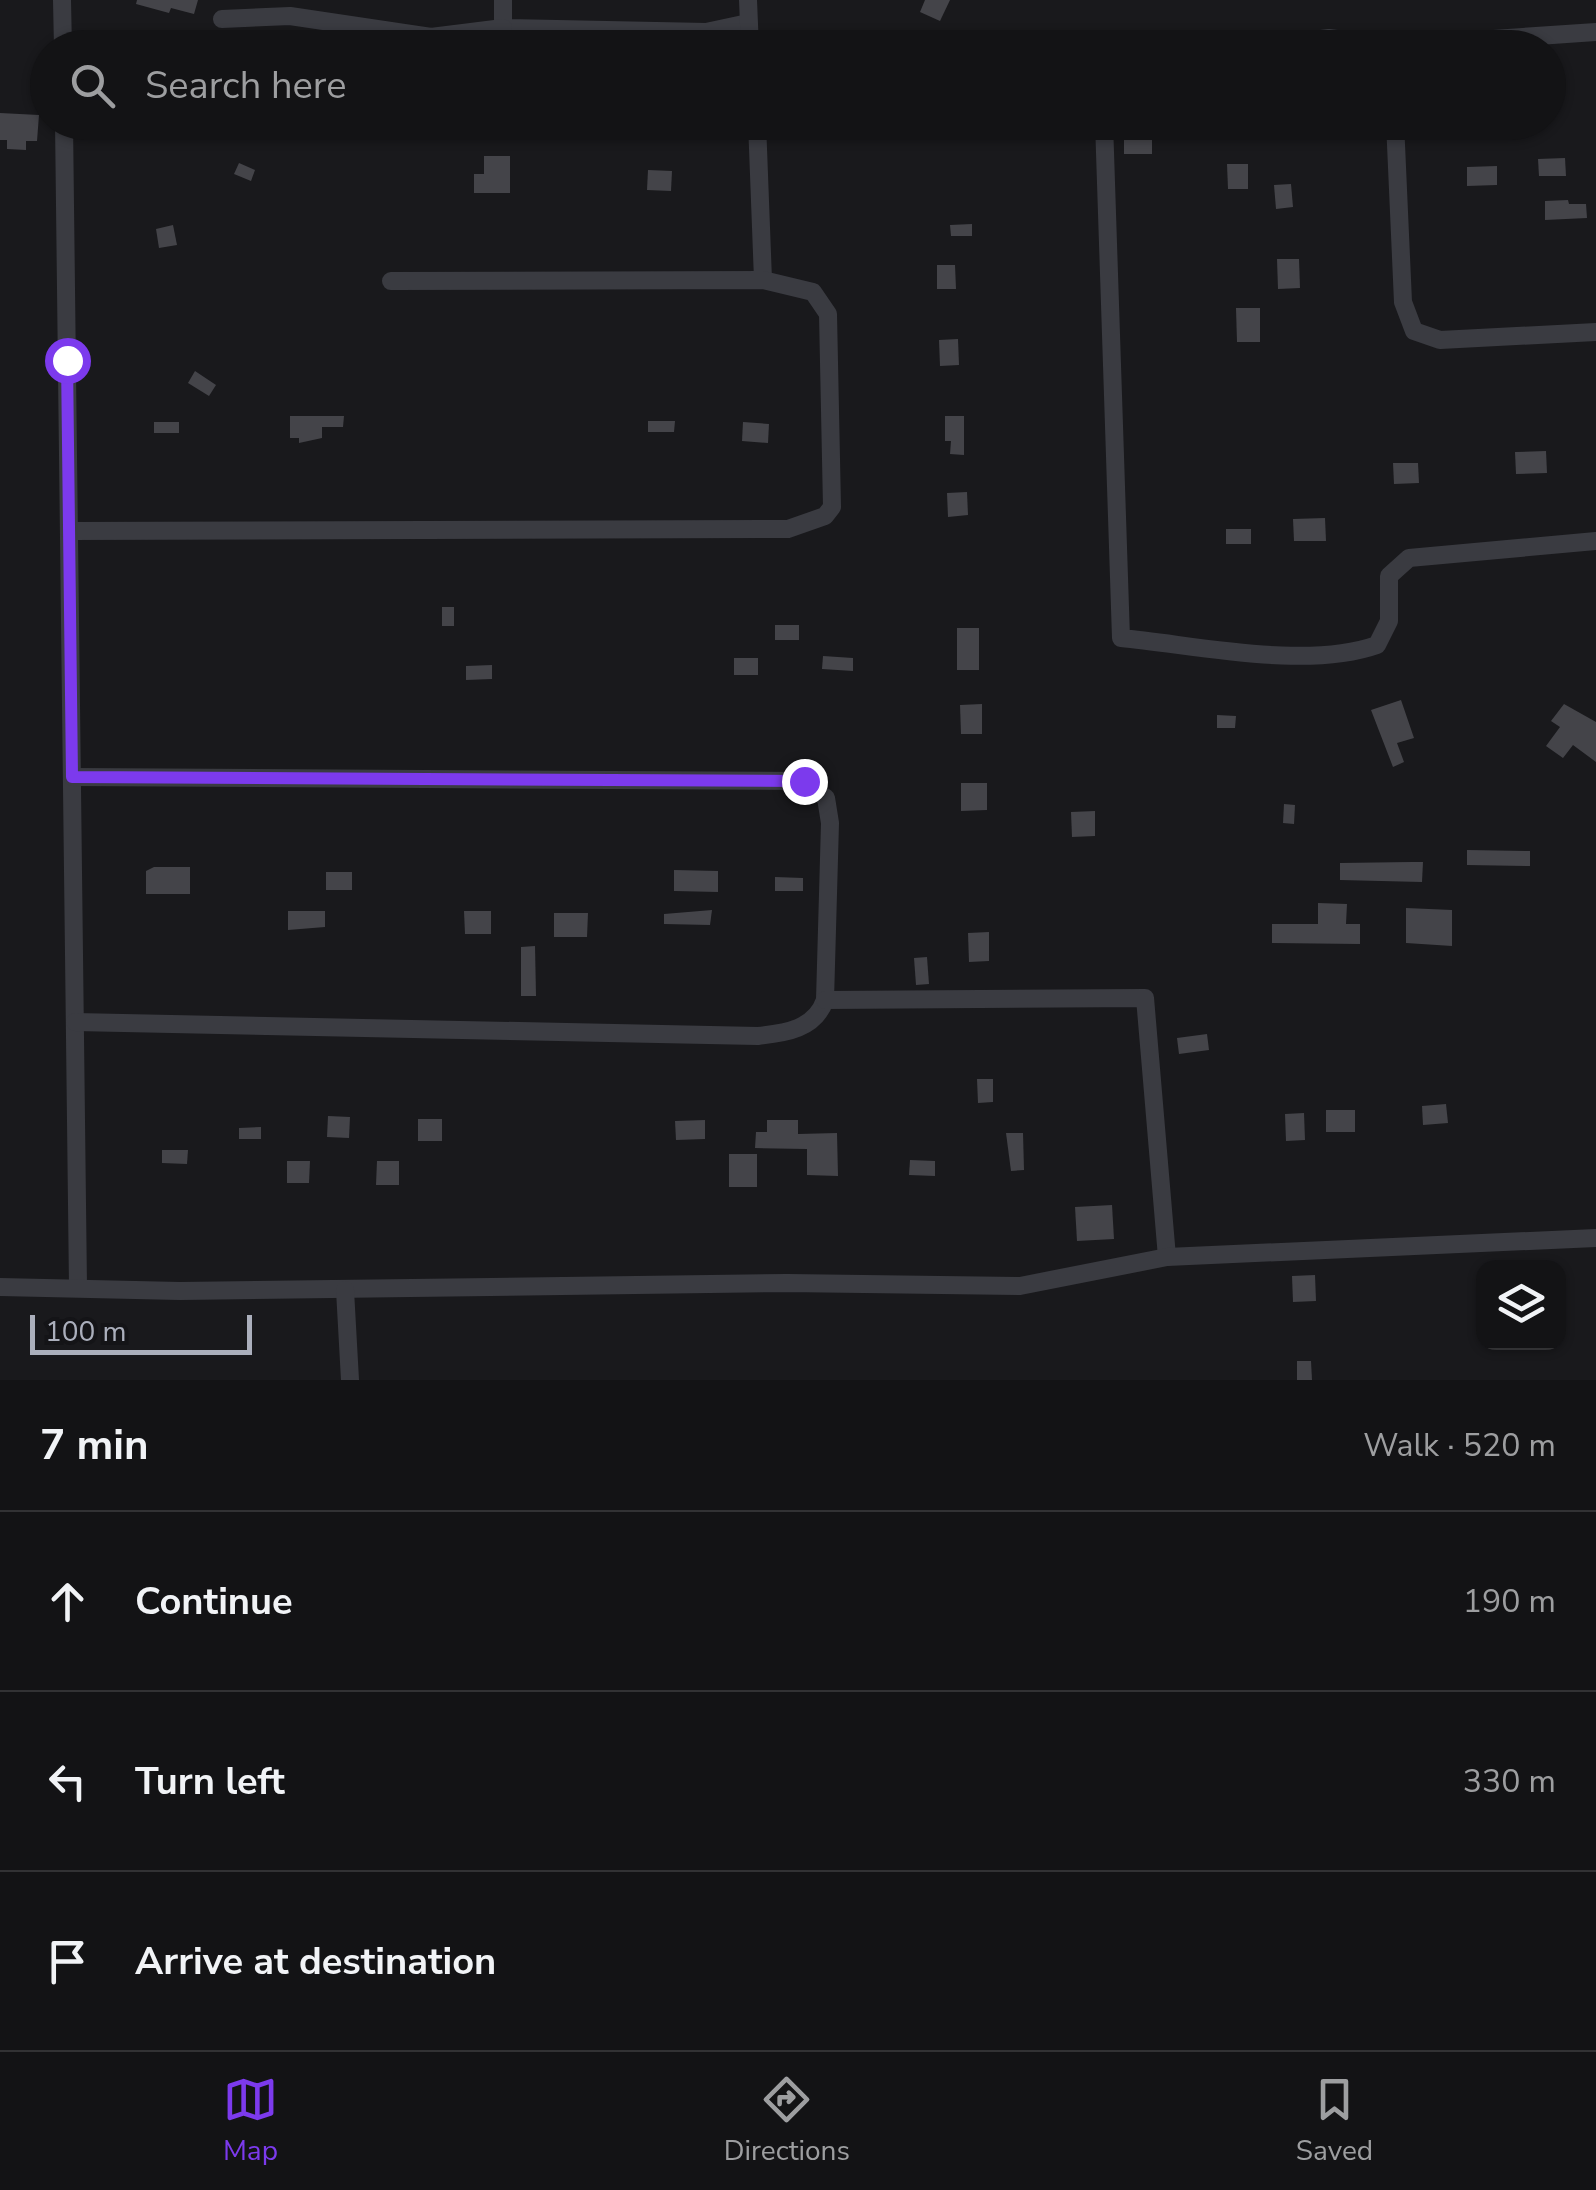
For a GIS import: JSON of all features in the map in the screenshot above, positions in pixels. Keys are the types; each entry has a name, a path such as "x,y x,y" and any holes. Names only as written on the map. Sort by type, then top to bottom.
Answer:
{"street":[{"path":"62,0 62,30"},
{"path":"503,0 503,28"},
{"path":"748,0 749,30"},
{"path":"222,19 290,16 384,30"},
{"path":"715,30 748,23"},
{"path":"487,30 604,30"},
{"path":"1566,34 1596,32"},
{"path":"64,140 78,1287"},
{"path":"758,140 763,280"},
{"path":"1105,140 1121,638 1286,654 1351,654 1377,645 1389,621 1390,576 1410,558 1596,541"},
{"path":"1396,140 1403,302 1414,331 1440,340 1596,332"},
{"path":"69,531 788,529 825,516 834,494 828,314 813,292 763,280 391,281"},
{"path":"72,777 804,781 816,788 829,809 825,1000 811,1022 786,1033 758,1036 75,1022"},
{"path":"825,1000 1145,998 1167,1257"},
{"path":"0,1287 344,1290 787,1283 1020,1286 1167,1257 1596,1238"},
{"path":"344,1290 350,1380"}],"building":[{"path":"137,0 198,0 194,14 171,8 169,13 136,4"},
{"path":"925,0 950,0 940,21 920,12"},
{"path":"0,113 30,115 30,140 37,141 26,141 26,150 7,149 7,140 0,140"},
{"path":"1124,140 1152,140 1152,154 1124,154"},
{"path":"484,156 510,156 510,193 474,193 474,174 484,174"},
{"path":"1565,158 1566,176 1539,176 1538,159"},
{"path":"239,163 255,170 251,181 234,174"},
{"path":"1227,164 1248,164 1248,189 1228,189"},
{"path":"1497,166 1497,185 1467,186 1467,167"},
{"path":"648,170 672,171 671,191 647,190"},
{"path":"1291,184 1293,207 1276,209 1274,185"},
{"path":"1568,200 1569,204 1586,204 1587,218 1545,220 1545,201"},
{"path":"972,224 972,236 951,236 950,225"},
{"path":"173,225 177,245 159,248 156,229"},
{"path":"1277,259 1299,259 1300,288 1278,289"},
{"path":"937,265 955,265 956,289 937,289"},
{"path":"1236,308 1260,308 1260,342 1237,342"},
{"path":"958,339 959,365 940,366 939,340"},
{"path":"195,371 216,385 209,396 188,383"},
{"path":"290,416 344,416 343,427 322,427 322,438 299,443 299,438 290,438"},
{"path":"945,416 964,416 964,455 950,454 951,441 945,441"},
{"path":"648,421 675,421 674,432 648,432"},
{"path":"154,422 179,422 179,433 154,433"},
{"path":"743,422 769,424 768,443 742,441"},
{"path":"1546,451 1547,473 1516,474 1515,452"},
{"path":"1393,463 1418,463 1419,483 1394,484"},
{"path":"967,492 968,515 948,517 947,493"},
{"path":"1325,518 1326,541 1294,541 1293,519"},
{"path":"1226,529 1251,529 1251,544 1226,544"},
{"path":"442,607 454,607 454,626 442,626"},
{"path":"775,625 799,625 799,640 775,640"},
{"path":"957,628 979,628 979,670 957,670"},
{"path":"823,656 853,658 853,671 822,669"},
{"path":"734,658 758,658 758,675 734,675"},
{"path":"492,665 492,679 466,680 466,666"},
{"path":"1401,700 1414,738 1397,743 1404,762 1393,767 1371,710"},
{"path":"982,704 982,734 961,734 960,705"},
{"path":"1564,704 1596,722 1596,762 1573,745 1563,758 1546,746 1560,727 1551,721"},
{"path":"1217,715 1236,716 1235,728 1217,728"},
{"path":"961,783 987,783 987,810 961,811"},
{"path":"1284,804 1295,805 1294,824 1283,823"},
{"path":"1095,811 1095,836 1072,837 1071,812"},
{"path":"1467,850 1530,851 1530,866 1467,865"},
{"path":"1423,862 1422,882 1340,880 1340,863"},
{"path":"154,867 190,867 190,894 146,894 146,871"},
{"path":"674,870 718,871 718,892 674,891"},
{"path":"326,872 352,872 352,890 326,890"},
{"path":"775,877 803,878 803,891 775,891"},
{"path":"1318,903 1347,904 1346,924 1360,924 1360,944 1272,943 1272,924 1318,924"},
{"path":"1406,908 1452,910 1452,946 1406,943"},
{"path":"712,910 710,925 664,924 664,914"},
{"path":"288,911 325,911 325,927 288,930"},
{"path":"464,911 491,911 491,934 465,934"},
{"path":"554,913 588,913 587,937 554,937"},
{"path":"989,932 989,961 969,962 968,933"},
{"path":"535,946 536,996 521,996 521,947"},
{"path":"927,957 929,984 916,985 914,958"},
{"path":"1207,1034 1209,1050 1179,1054 1177,1038"},
{"path":"977,1079 993,1079 993,1102 978,1103"},
{"path":"1446,1104 1448,1123 1423,1125 1422,1106"},
{"path":"1326,1110 1355,1110 1355,1132 1326,1132"},
{"path":"1304,1113 1305,1140 1286,1141 1285,1114"},
{"path":"328,1116 350,1117 349,1138 327,1137"},
{"path":"418,1119 442,1119 442,1141 418,1141"},
{"path":"705,1120 705,1139 676,1140 675,1121"},
{"path":"767,1120 798,1120 798,1134 837,1133 838,1176 807,1175 807,1149 755,1148 756,1132 767,1132"},
{"path":"261,1127 261,1139 239,1139 239,1128"},
{"path":"1006,1133 1023,1133 1024,1170 1011,1171"},
{"path":"162,1150 188,1150 187,1164 162,1163"},
{"path":"729,1154 757,1154 757,1187 729,1187"},
{"path":"910,1160 935,1161 935,1176 909,1175"},
{"path":"287,1161 310,1161 309,1183 287,1183"},
{"path":"377,1161 399,1161 399,1185 376,1185"},
{"path":"1112,1205 1114,1239 1077,1241 1075,1207"},
{"path":"1315,1275 1316,1301 1293,1302 1292,1276"},
{"path":"1297,1361 1311,1361 1312,1380 1297,1380"}],"route":[{"path":"67,360 72,777 804,781"}]}
